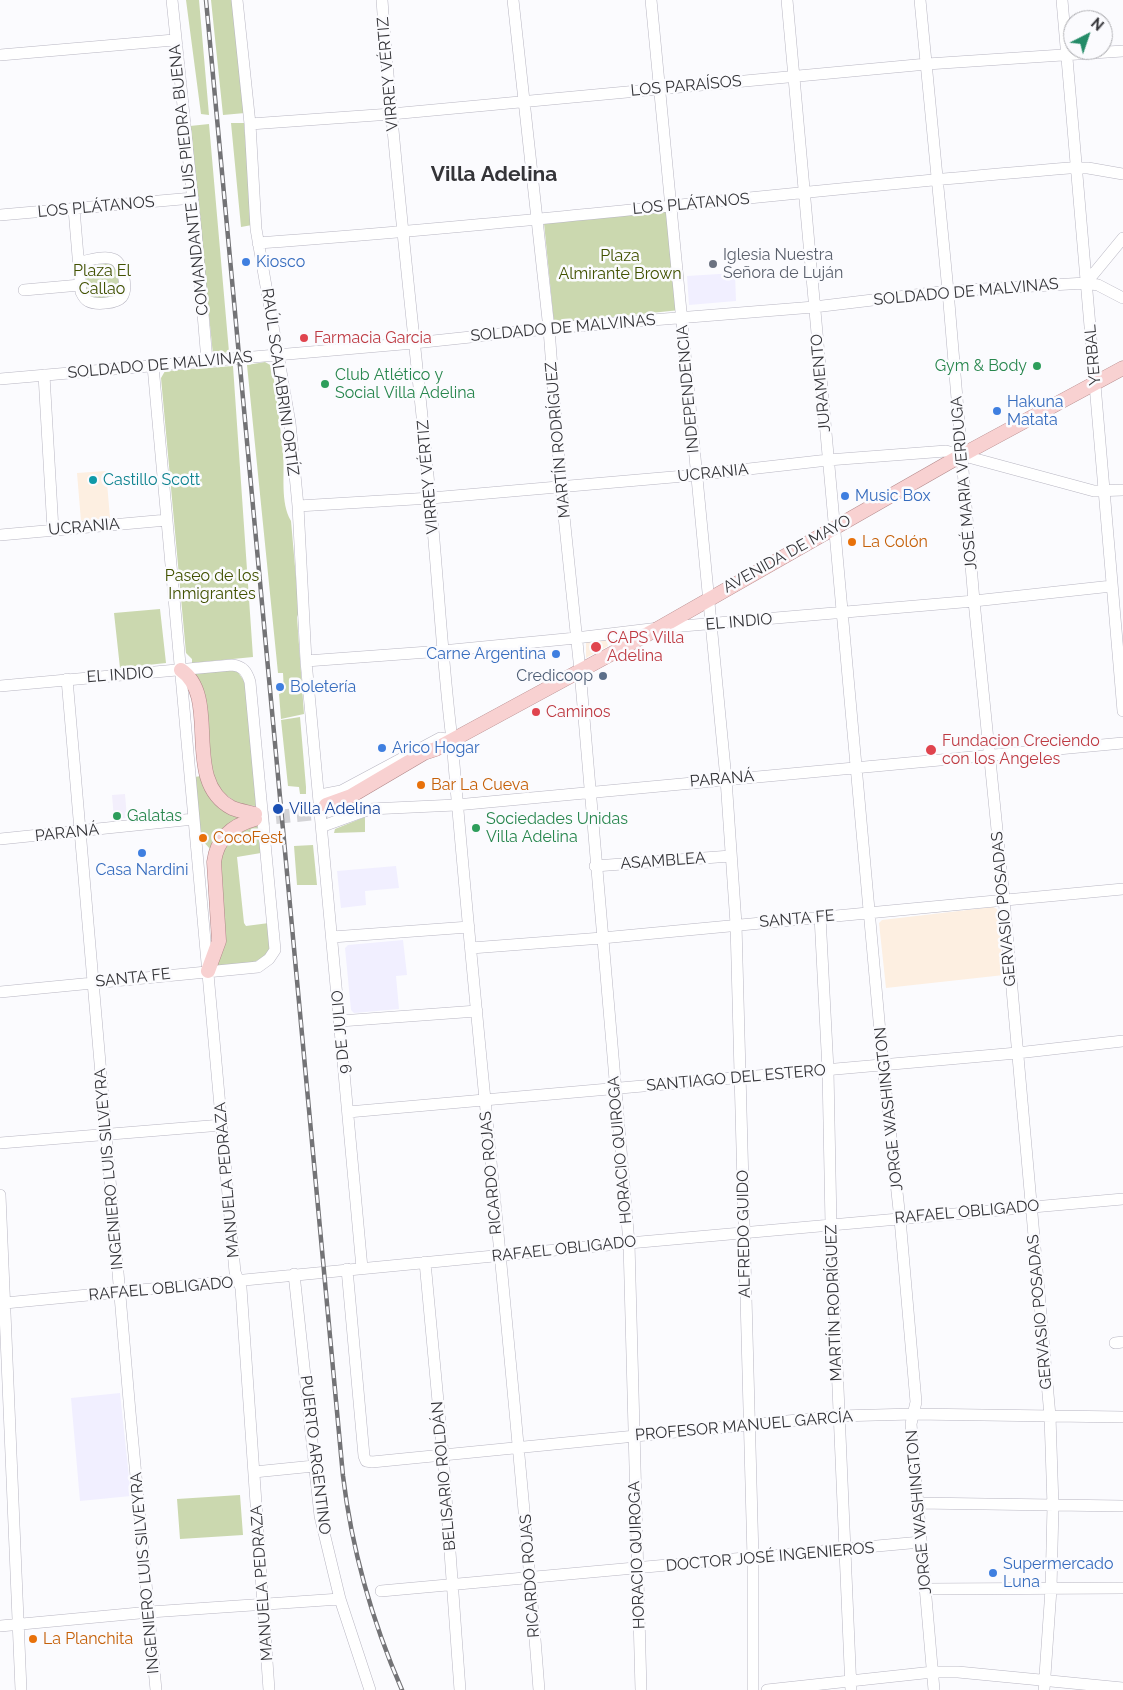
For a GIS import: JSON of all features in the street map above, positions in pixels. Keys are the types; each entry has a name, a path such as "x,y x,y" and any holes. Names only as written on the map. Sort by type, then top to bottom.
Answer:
{"main road":[{"name":"AVENIDA DE MAYO","path":"324,804 351,796 424,753 436,750 580,672 962,455 1123,368"},
{"path":"181,670 190,677 197,693 205,769 211,787 226,804 255,816 233,828 224,836 215,851 219,941 208,970"}],"street":[{"name":"COMANDANTE LUIS PIEDRA BUENA","path":"172,0 174,40 193,198 207,361"},
{"name":"RAÚL SCALABRINI ORTÍZ","path":"237,0 250,124 258,243 290,423 298,506 306,661 324,804"},
{"name":"VIRREY VÉRTIZ","path":"382,0 390,114 431,498 456,805"},
{"name":"MARTÍN RODRÍGUEZ","path":"513,0 549,329 561,487 590,791"},
{"name":"INDEPENDENCIA","path":"651,0 726,779"},
{"name":"JURAMENTO","path":"787,0 856,767"},
{"name":"JOSÉ MARIA VERDUGA","path":"920,0 938,178 988,756"},
{"name":"YERBAL","path":"1062,0 1063,13"},
{"path":"0,55 174,40"},
{"name":"LOS PARAÍSOS","path":"250,124 390,114 659,88 1063,53"},
{"name":"YERBAL","path":"1067,60 1103,492 1112,586 1120,641 1123,711"},
{"name":"LOS PLÁTANOS","path":"258,243 403,233 670,205 804,194 938,178 1076,167 1123,174"},
{"name":"LOS PLÁTANOS","path":"0,216 193,198"},
{"path":"74,209 78,262 80,286 86,300 93,303 116,301 121,298 124,292 121,266 118,261 111,258 78,262"},
{"path":"1086,282 1123,238"},
{"name":"SOLDADO DE MALVINAS","path":"0,379 414,343 681,317 814,307 948,291 1086,282 1123,298"},
{"path":"24,290 80,286"},
{"path":"154,366 194,819"},
{"path":"44,375 54,530"},
{"name":"UCRANIA","path":"298,506 431,498 561,487 696,475 828,460 946,451 1094,491 1123,490"},
{"name":"UCRANIA","path":"0,535 167,520"},
{"name":"EL INDIO","path":"306,661 442,651 659,628 974,601 1112,586"},
{"name":"EL INDIO","path":"0,686 67,678 239,666 247,673 250,682 275,950 265,962"},
{"name":"INGENIERO LUIS SILVEYRA","path":"67,678 78,832 156,1690"},
{"name":"AVENIDA DE MAYO","path":"324,804 341,791 440,738 452,740"},
{"name":"PARANÁ","path":"323,826 370,809 456,805 590,791 1123,743"},
{"name":"GERVASIO POSADAS","path":"988,756 1004,899 1050,1416 1053,1506 1051,1589 1044,1685"},
{"name":"JORGE WASHINGTON","path":"856,767 916,1402 911,1424 934,1690"},
{"name":"ALFREDO GUIDO","path":"726,779 736,924 741,1078 753,1558 754,1690"},
{"name":"HORACIO QUIROGA","path":"590,791 614,1089 629,1242 641,1690"},
{"name":"9 DE JULIO","path":"324,804 323,826 332,937 362,1268"},
{"name":"RICARDO ROJAS","path":"456,805 499,1256 520,1447 539,1690"},
{"name":"PARANÁ","path":"0,839 194,819"},
{"name":"MANUELA PEDRAZA","path":"194,819 235,1272 241,1288 269,1690"},
{"name":"ASAMBLEA","path":"595,866 731,856"},
{"name":"SANTA FE","path":"471,948 602,938 1123,889"},
{"name":"MARTÍN RODRÍGUEZ","path":"820,916 828,1070 830,1225 846,1550 850,1685"},
{"path":"332,937 469,927"},
{"name":"SANTA FE","path":"0,992 208,970 258,967 265,962"},
{"path":"340,1021 477,1011"},
{"name":"SANTIAGO DEL ESTERO","path":"348,1112 1017,1053 1123,1041"},
{"path":"0,1143 222,1125"},
{"path":"0,1196 5,1302 3,1334 6,1460 20,1624 21,1690"},
{"name":"RAFAEL OBLIGADO","path":"5,1302 120,1293 294,1274 499,1256 629,1242 1123,1199"},
{"name":"BELISARIO ROLDÁN","path":"425,1262 443,1455 460,1690"},
{"name":"PROFESOR MANUEL GARCÍA","path":"347,1270 366,1461 838,1416 913,1414 1123,1417"},
{"name":"PUERTO ARGENTINO","path":"294,1274 320,1516 340,1599 370,1690"},
{"path":"254,1472 314,1466"},
{"path":"917,1503 1123,1506"},
{"name":"DOCTOR JOSÉ INGENIEROS","path":"381,1591 453,1586 921,1542"},
{"path":"926,1589 1123,1588"},
{"path":"0,1626 150,1612 340,1599"},
{"path":"767,1690 850,1685 933,1672 1044,1685 1123,1688"}],"shaded area":[{"path":"735,273 736,301 689,305 687,276"},
{"path":"106,471 110,518 81,521 77,473"},
{"name":"CAPS Villa Adelina","path":"606,637 608,646 586,658 586,641"},
{"path":"125,794 127,818 114,819 112,795"},
{"path":"396,866 399,888 365,891 366,905 341,908 337,871"},
{"path":"993,907 997,909 1004,975 886,988 879,923 882,920"},
{"path":"403,940 407,975 396,976 399,1009 354,1013 351,1010 345,948 348,945"},
{"path":"120,1393 131,1496 80,1501 71,1398"}],"green space":[{"path":"186,0 199,0 209,115 201,114"},
{"path":"211,0 232,0 245,113 223,115"},
{"path":"231,123 244,123 252,225 241,227"},
{"path":"209,124 229,352 213,355 190,126"},
{"name":"Plaza Almirante Brown","path":"670,211 680,310 554,323 544,223"},
{"name":"Plaza El Callao","path":"110,262 118,269 120,289 113,298 93,299 84,287 83,265"},
{"path":"265,362 272,366 283,453 284,497 291,521 299,612 297,617 304,714 281,719 279,694 284,692 283,673 278,673 247,365"},
{"name":"Paseo de los Inmigrantes","path":"233,366 253,657 192,663 192,659 186,653 161,378 165,371"},
{"path":"160,609 166,663 120,668 114,613"},
{"path":"231,669 238,672 246,684 256,806 239,805 229,800 212,780 192,673"},
{"path":"300,717 306,794 300,794 299,787 288,786 281,720"},
{"path":"201,776 253,815 211,850 200,838 195,777"},
{"path":"365,817 365,832 334,833 335,829"},
{"path":"257,822 261,853 237,857 244,923 246,926 269,923 270,951 259,960 252,962 216,966 220,853 231,835"},
{"path":"313,845 317,885 297,885 294,846"},
{"path":"240,1495 243,1535 180,1539 177,1499"}],"tunnel":[{"path":"255,819 327,812"}],"railway":[{"path":"206,0 343,1476 352,1531 365,1585 381,1638 402,1690"}],"place":[{"name":"Kiosco","path":"246,262"},
{"name":"Iglesia Nuestra Señora de Luján","path":"713,264"},
{"name":"Farmacia Garcia","path":"304,338"},
{"name":"Gym & Body","path":"1037,366"},
{"name":"Club Atlético y Social Villa Adelina","path":"325,384"},
{"name":"Hakuna Matata","path":"997,411"},
{"name":"Castillo Scott","path":"93,480"},
{"name":"Music Box","path":"845,496"},
{"name":"La Colón","path":"852,542"},
{"name":"CAPS Villa Adelina","path":"596,647"},
{"name":"Carne Argentina","path":"556,654"},
{"name":"Credicoop","path":"603,676"},
{"name":"Boletería","path":"280,687"},
{"name":"Caminos","path":"536,712"},
{"name":"Arico Hogar","path":"382,748"},
{"name":"Fundacion Creciendo con los Angeles","path":"931,750"},
{"name":"Bar La Cueva","path":"421,785"},
{"name":"Villa Adelina","path":"278,809"},
{"name":"Galatas","path":"117,816"},
{"name":"Sociedades Unidas Villa Adelina","path":"476,828"},
{"name":"CocoFest","path":"203,838"},
{"name":"Casa Nardini","path":"142,853"},
{"name":"Supermercado Luna","path":"993,1573"},
{"name":"La Planchita","path":"33,1639"}],"district":[{"name":"Villa Adelina","path":"494,175"}]}
